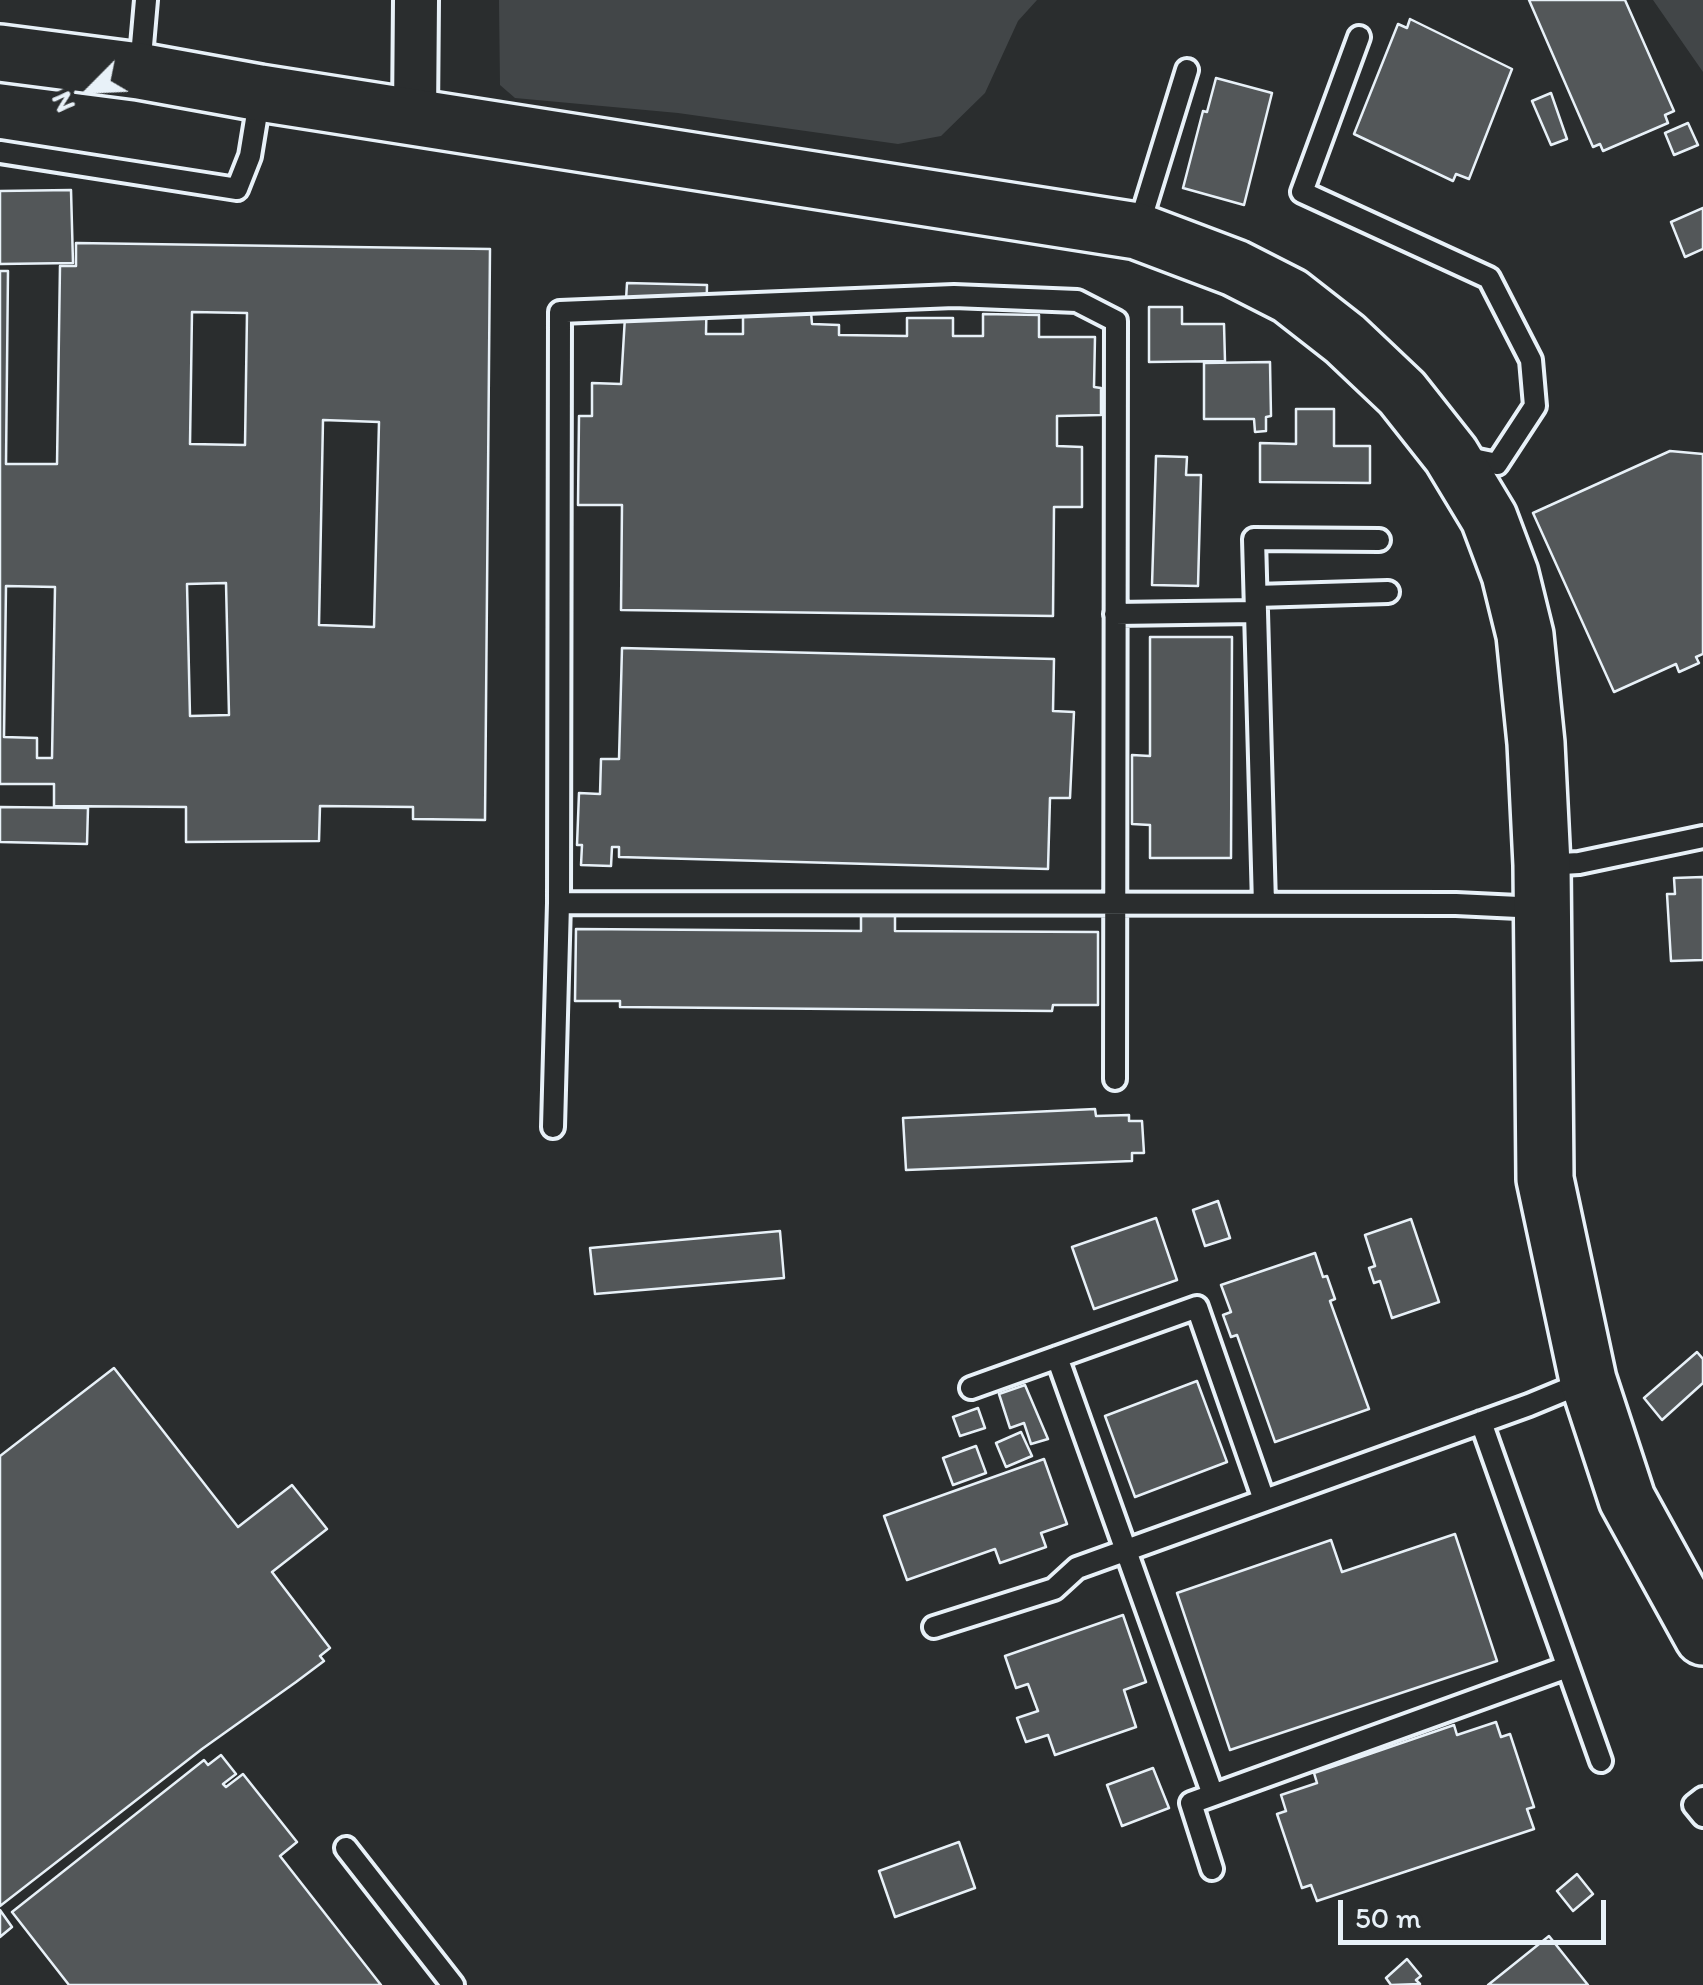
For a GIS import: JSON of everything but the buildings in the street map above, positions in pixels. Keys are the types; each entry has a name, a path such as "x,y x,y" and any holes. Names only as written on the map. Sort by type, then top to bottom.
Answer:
{"street":[{"path":"416,0 416,116"},
{"path":"0,53 139,71 1137,231 1235,268 1290,296 1346,339 1402,393 1451,455 1489,518 1510,574 1525,635 1536,743 1546,1179 1588,1380 1627,1499 1703,1637"}],"lane":[{"path":"139,71 146,0"},
{"path":"1359,37 1302,192 1488,278 1532,360 1535,406 1497,464 1451,455"},
{"path":"1137,231 1187,70"},
{"path":"0,152 237,188 250,156 260,93"},
{"path":"553,1127 559,903 560,312 954,296 1076,300 1116,321 1115,1080"},
{"path":"1264,904 1254,539 1379,540"},
{"path":"1115,614 1388,592"},
{"path":"559,903 1456,904 1541,886 1579,863 1703,837"},
{"path":"971,1388 1197,1307 1264,1500"},
{"path":"1058,1357 1213,1795"},
{"path":"934,1627 1054,1589 1077,1568 1588,1380"},
{"path":"1481,1422 1601,1761"},
{"path":"1212,1868 1191,1803 1568,1667"},
{"path":"1703,1798 1694,1805 1703,1816"},
{"path":"346,1848 452,1985"}],"shaded area":[{"path":"499,0 1037,0 1018,21 985,93 941,136 898,144 678,113 515,98 500,85"},
{"path":"1653,0 1703,0 1703,72"}]}
